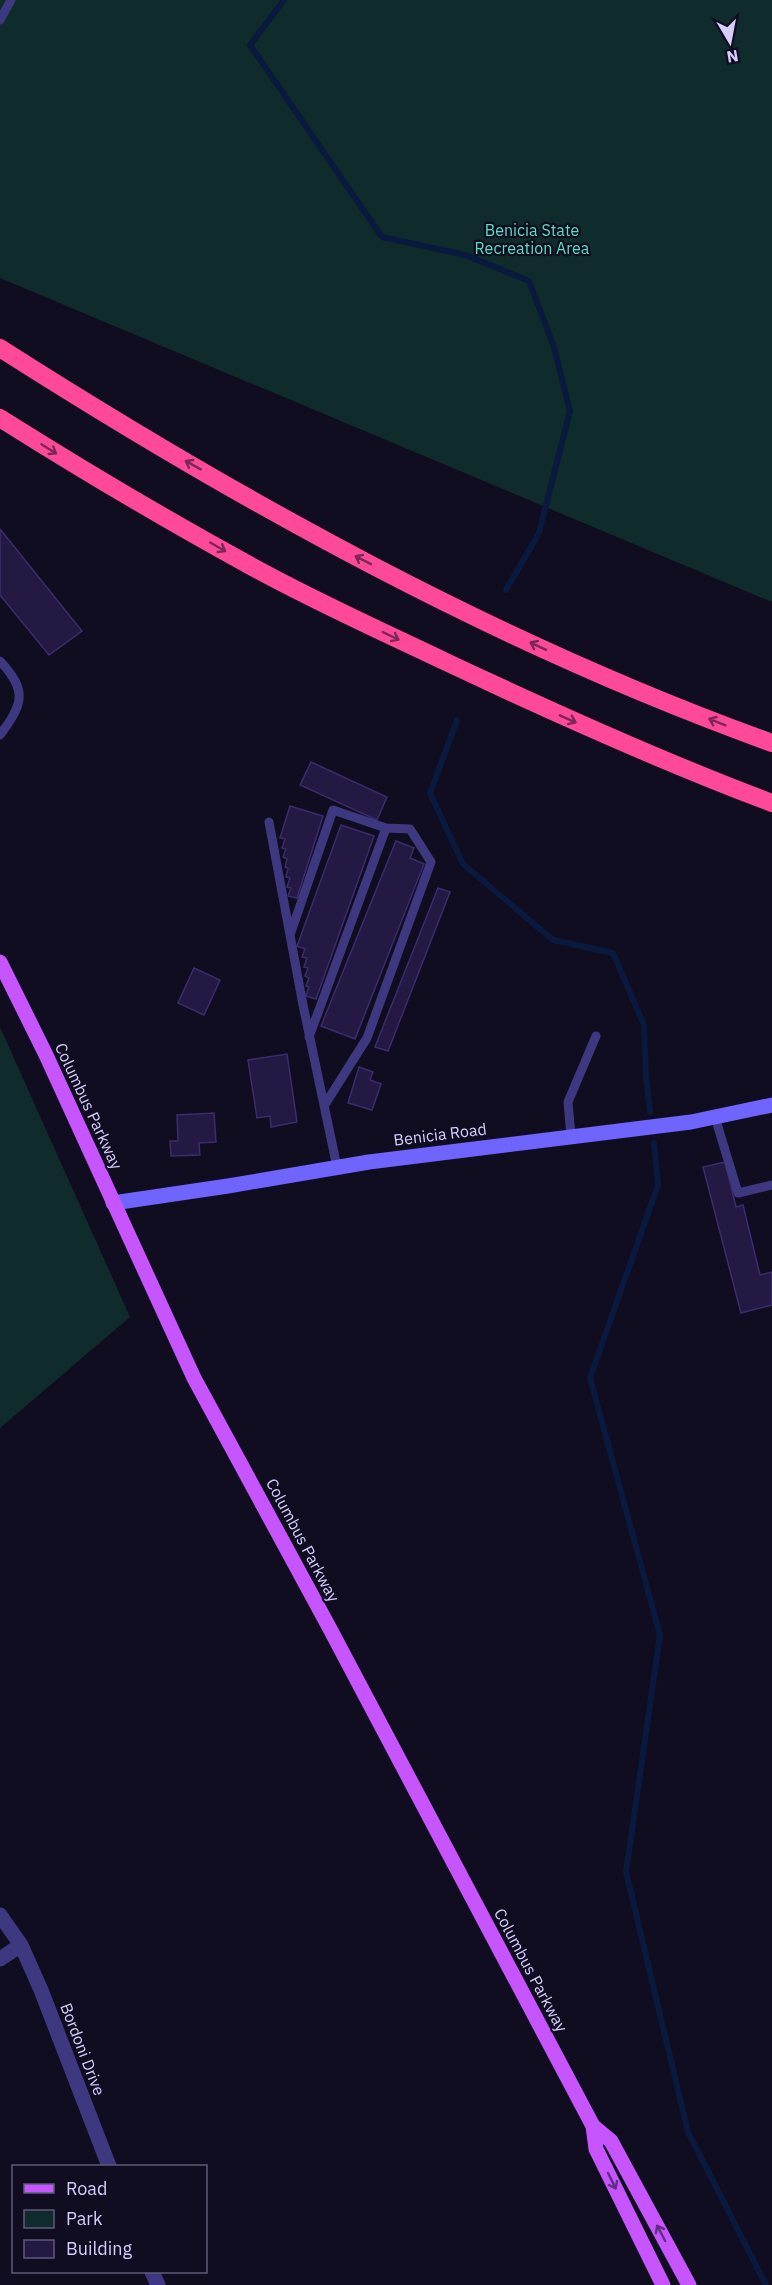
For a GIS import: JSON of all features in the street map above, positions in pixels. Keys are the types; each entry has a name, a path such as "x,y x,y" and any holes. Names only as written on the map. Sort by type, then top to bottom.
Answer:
{"highway":[{"path":"0,348 175,455 356,556 502,630 590,670 772,743"},
{"path":"0,418 85,471 251,566 346,614 566,718 772,803"}],"main road":[{"name":"Columbus Parkway","path":"0,962 46,1055 194,1378 324,1617 593,2126 596,2149 663,2285"},
{"name":"Benicia Road","path":"113,1203 337,1167 691,1122 772,1105"},
{"name":"Columbus Parkway","path":"593,2126 611,2140 689,2285"}],"street":[{"name":"Bordoni Drive","path":"0,1915 21,1945 41,1990 110,2165"},
{"path":"0,1959 21,1945"}],"lane":[{"path":"0,20 11,0"},
{"path":"0,661 14,676 20,688 18,702 9,723 0,735"},
{"path":"290,935 333,810 386,828 410,829 431,862 367,1038 324,1106"},
{"path":"269,822 309,1037 337,1167"},
{"path":"309,1037 386,828"},
{"path":"571,1136 568,1102 596,1036"},
{"path":"715,1117 738,1193 772,1185"}],"green space":[{"name":"Benicia State Recreation Area","path":"0,0 772,0 772,602 0,278"},
{"path":"0,1027 130,1317 0,1428"}],"building":[{"path":"0,529 82,631 49,655 0,595"},
{"path":"311,762 387,797 377,820 300,785"},
{"path":"290,806 323,816 297,898 288,896 291,888 287,887 290,878 286,877 287,859 283,857 286,849 282,848 285,839 280,838"},
{"path":"341,825 374,836 316,999 306,996 309,978 305,976 308,968 304,967 307,958 302,957 305,949 297,946"},
{"path":"396,841 414,848 410,858 424,864 355,1039 321,1026"},
{"path":"438,888 450,892 388,1051 375,1047"},
{"path":"194,968 220,980 204,1015 178,1003"},
{"path":"287,1054 297,1122 271,1127 270,1116 257,1118 248,1060"},
{"path":"359,1067 373,1072 370,1080 381,1084 372,1110 348,1103"},
{"path":"214,1113 216,1142 199,1143 200,1155 171,1156 170,1141 178,1141 177,1115"},
{"path":"725,1162 736,1207 743,1205 760,1275 772,1272 772,1305 741,1313 703,1167"}],"waterway":[{"path":"284,0 250,45 382,237 465,255 529,281 554,347 570,411 539,533 506,590"},
{"path":"457,720 430,793 463,864 553,940 613,953 644,1025 650,1112"},
{"path":"654,1143 658,1185 590,1378 660,1635 626,1872 688,2132 766,2285"}]}
